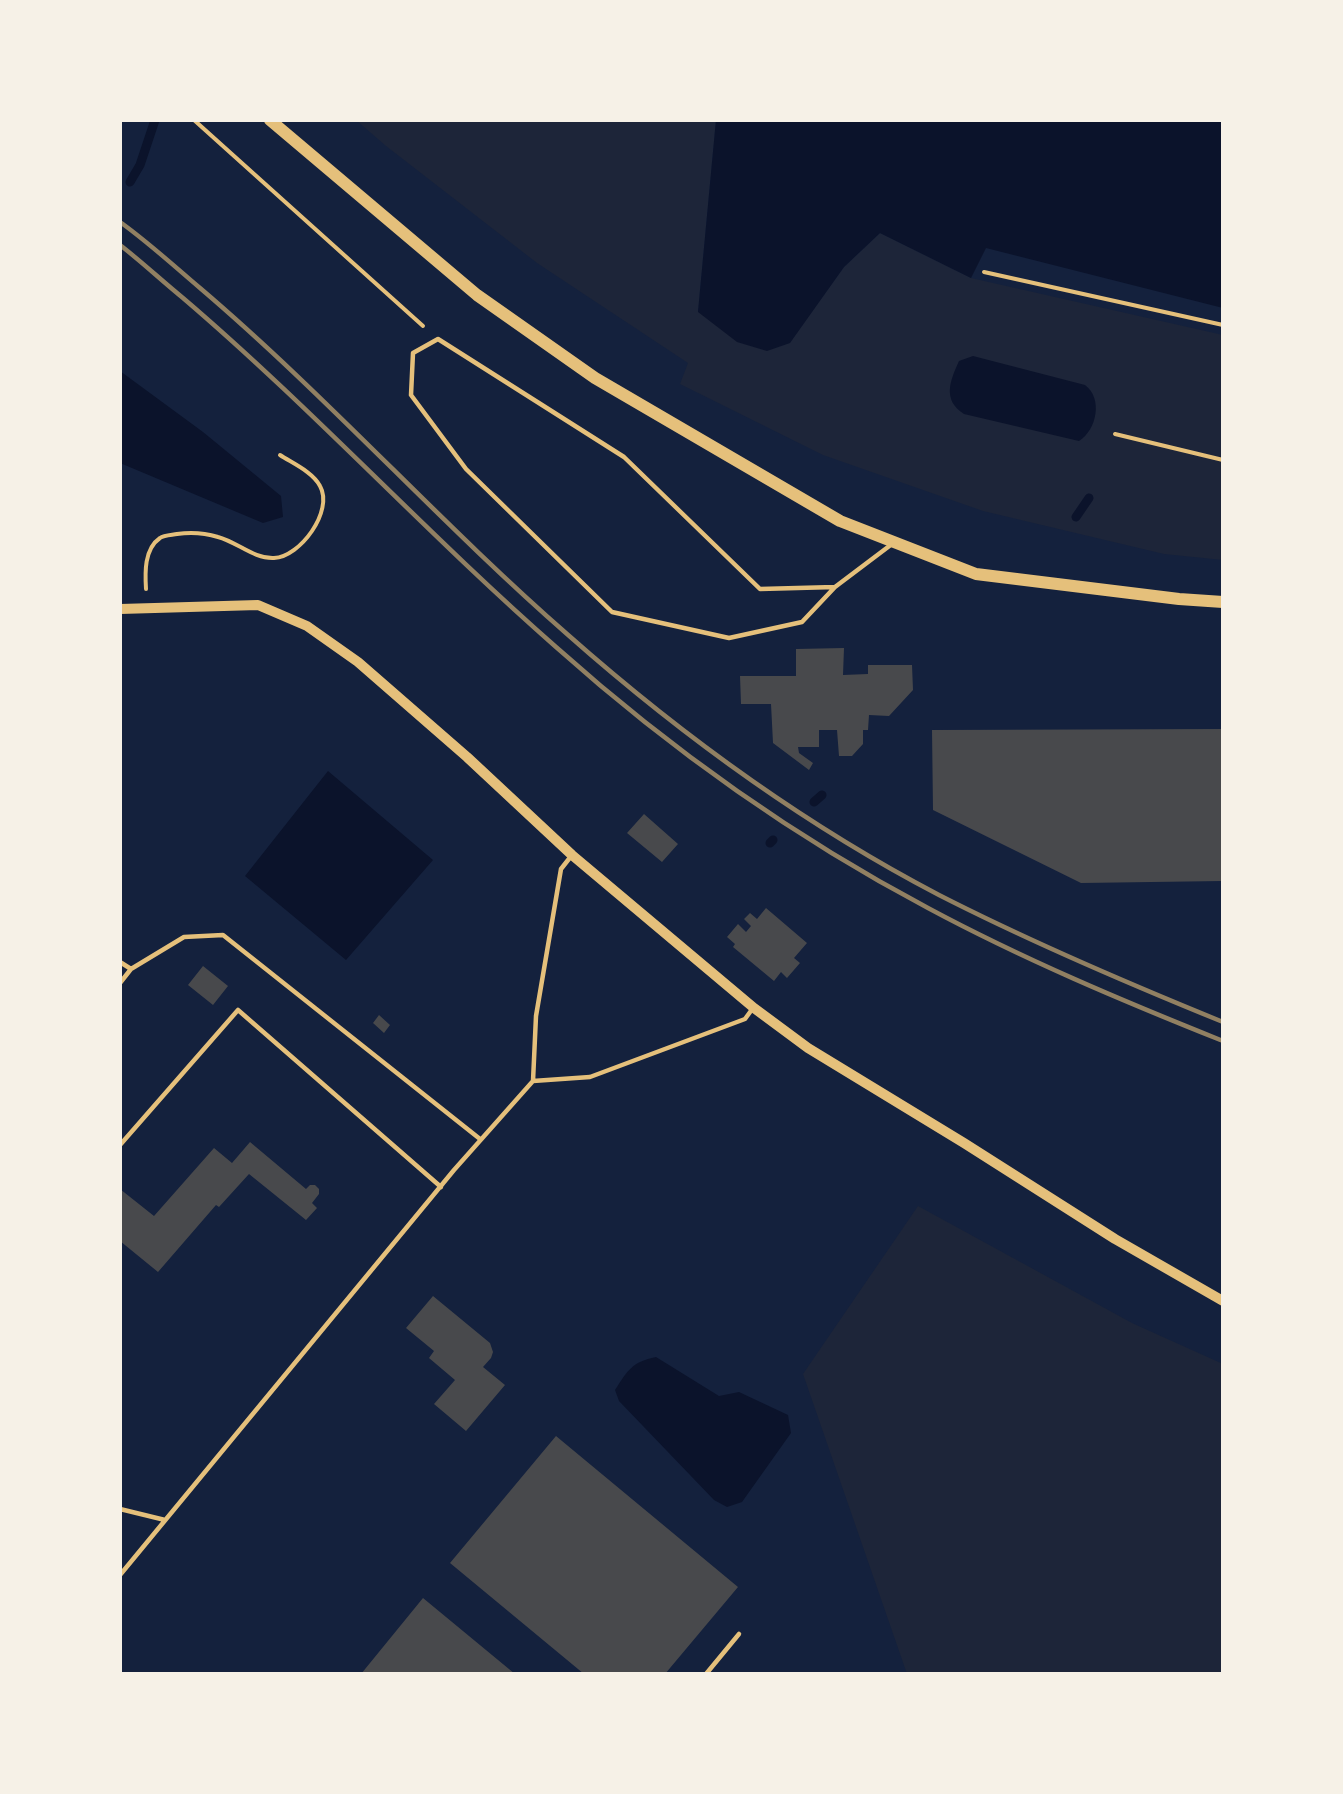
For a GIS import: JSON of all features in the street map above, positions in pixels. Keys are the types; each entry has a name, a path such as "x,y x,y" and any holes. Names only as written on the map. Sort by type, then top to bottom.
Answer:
{"main road":[{"path":"270,120 477,295 595,378 840,521 976,574 1179,599 1223,602"}],"street":[{"path":"120,609 258,605 307,626 358,662 467,757 572,855 754,1008 808,1048 1115,1239 1223,1301"}],"lane":[{"path":"835,587 760,589 624,457 438,339 413,353 411,395 466,469 612,612 729,638 802,622 835,587 894,542"},
{"path":"120,1575 480,1139 533,1081 536,1016 557,891 561,869 572,855"},
{"path":"120,983 131,969 184,937 223,935 480,1139"},
{"path":"120,962 131,969"},
{"path":"533,1081 590,1077 745,1019 754,1008"},
{"path":"120,1145 238,1010 441,1187"},
{"path":"120,1509 165,1520"},
{"path":"706,1674 739,1634"}],"path":[{"path":"194,120 438,339"},
{"path":"984,272 1223,326"},
{"path":"1115,434 1223,460"},
{"path":"147,608 145,569 152,546 161,537 187,532 219,537 260,556 274,558 290,554 314,530 324,502 321,486 311,476 280,455"}],"shaded area":[{"path":"356,120 716,120 698,312 790,342 844,267 880,233 971,278 1223,335 1223,560 1164,554 983,511 823,455 680,384 688,363 537,263 386,146"},
{"path":"716,120 1223,120 1223,308 986,248 971,278 880,233 844,267 790,343 767,351 737,342 698,312"},
{"path":"973,356 1085,385 1091,391 1096,406 1094,422 1090,429 1079,441 964,414 957,409 950,396 951,383 959,361"},
{"path":"120,371 203,432 281,496 283,517 263,523 120,463"},
{"path":"328,771 433,860 346,960 245,876"},
{"path":"918,1206 1132,1323 1223,1364 1223,1674 907,1674 803,1374"},
{"path":"656,1357 719,1396 739,1392 788,1415 791,1433 742,1502 727,1507 714,1500 619,1401 615,1390 627,1372 641,1361"}],"building":[{"path":"844,648 843,675 868,674 868,665 912,665 913,690 889,716 869,715 868,730 863,730 863,744 852,756 839,756 837,730 819,730 819,747 798,747 799,753 813,763 809,770 773,743 771,704 741,704 740,676 796,676 796,649"},
{"path":"1223,729 1223,881 1081,883 933,810 932,730"},
{"path":"644,814 678,844 662,862 627,833"},
{"path":"766,908 807,943 794,958 800,963 787,978 781,972 774,981 733,947 735,944 727,937 738,924 746,932 751,926 744,919 750,913 757,919"},
{"path":"203,966 228,986 213,1005 188,985"},
{"path":"379,1015 390,1025 384,1033 373,1023"},
{"path":"250,1142 306,1189 310,1185 315,1185 319,1189 319,1194 312,1203 317,1208 306,1220 249,1174 219,1207 216,1205 158,1272 120,1241 120,1189 154,1216 214,1148 232,1163"},
{"path":"433,1296 490,1343 493,1352 483,1367 505,1385 466,1431 434,1404 455,1380 429,1358 434,1351 406,1328"},
{"path":"556,1436 738,1587 665,1674 584,1674 450,1563"},
{"path":"423,1598 515,1674 361,1674"}],"waterway":[{"path":"130,182 140,165 155,120"},
{"path":"1076,517 1089,498"},
{"path":"814,802 822,795"},
{"path":"770,843 773,840"}],"railway":[{"path":"120,222 161,254 293,372 520,592 567,634 654,707 745,776 840,839 939,895 1080,961 1223,1022"},
{"path":"120,245 231,340 462,561 556,647 643,720 734,789 878,881 964,927 1074,979 1223,1041"}]}
